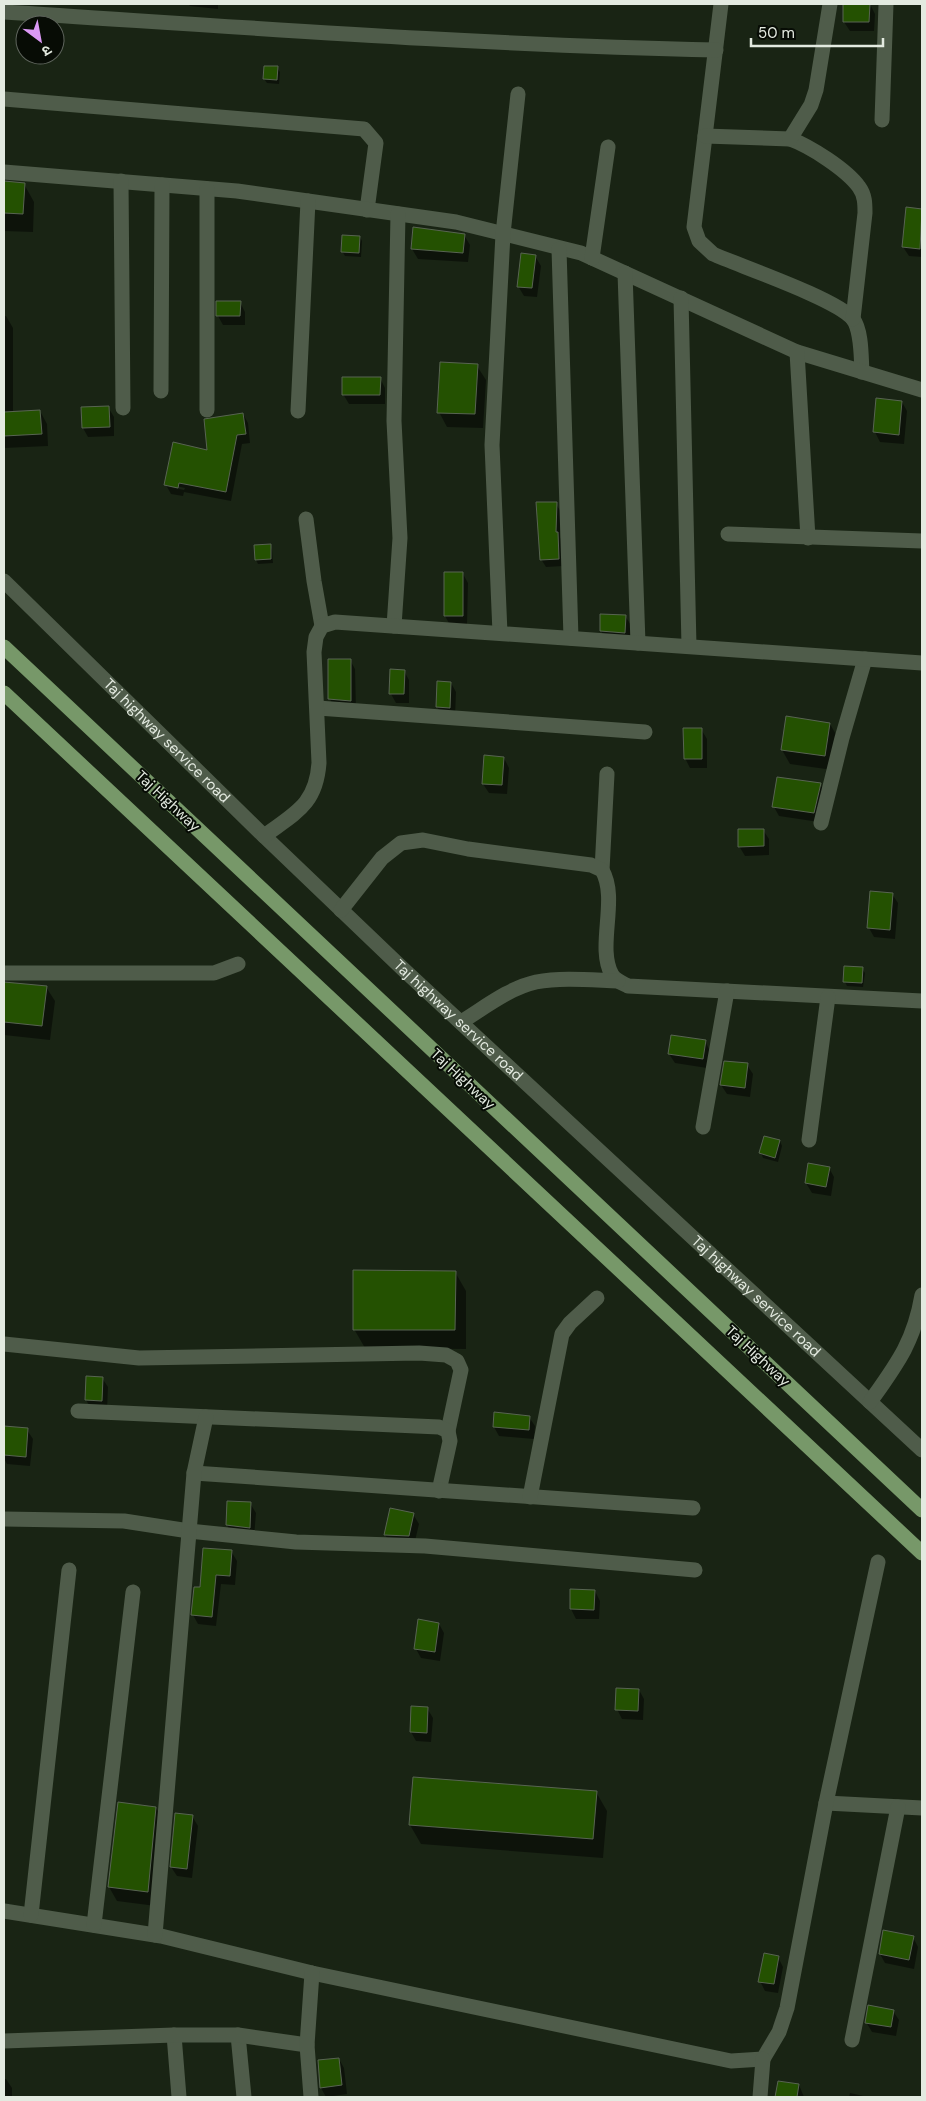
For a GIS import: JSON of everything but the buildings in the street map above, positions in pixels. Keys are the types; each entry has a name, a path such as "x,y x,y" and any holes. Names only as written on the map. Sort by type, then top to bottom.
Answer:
{"main road":[{"name":"Taj Highway","path":"4,647 922,1510"},
{"path":"4,693 922,1553"}],"street":[{"path":"721,4 694,227 699,241 713,254 832,304 853,319"},
{"path":"790,139 811,106 816,90 830,4"},
{"path":"882,120 886,4"},
{"path":"4,12 471,42 600,48 716,50"},
{"path":"500,633 492,445 503,234 518,94"},
{"path":"4,99 364,129 376,142 366,210"},
{"path":"705,136 790,139 800,143 837,167 860,189 865,202 865,213 853,319 860,338 862,372"},
{"path":"592,258 608,147"},
{"path":"4,172 236,191 456,222 592,258 797,352 922,390"},
{"path":"121,182 123,408"},
{"path":"161,391 162,185"},
{"path":"206,410 207,189"},
{"path":"298,412 308,202"},
{"path":"394,626 400,538 394,421 398,214"},
{"path":"559,249 571,638"},
{"path":"626,273 638,643"},
{"path":"681,298 689,646"},
{"path":"797,352 808,538"},
{"path":"264,836 311,798 318,781 318,708 314,652 316,637 322,626 306,519"},
{"path":"728,534 922,541"},
{"name":"Taj highway service road","path":"4,581 341,910 922,1450"},
{"path":"322,626 335,622 922,663"},
{"path":"821,824 842,738 865,659"},
{"path":"318,708 645,732"},
{"path":"608,774 602,870 608,884 608,956 612,975 618,981 628,986 922,1000"},
{"path":"341,910 382,858 401,843 424,840 468,849 591,865 602,870"},
{"path":"4,973 214,973 238,964"},
{"path":"461,1022 508,994 534,983 553,980 618,981"},
{"path":"703,1127 727,992"},
{"path":"809,1140 828,997"},
{"path":"870,1402 902,1355 911,1338 922,1295"},
{"path":"530,1497 562,1334 570,1323 597,1298"},
{"path":"4,1344 140,1358 419,1353 446,1355 457,1361 461,1370 448,1431 450,1442 439,1491"},
{"path":"78,1411 439,1427 448,1431"},
{"path":"156,1935 194,1473 206,1417"},
{"path":"194,1473 693,1508"},
{"path":"4,1519 124,1521 189,1531 296,1542 425,1546 695,1570"},
{"path":"760,2097 763,2059 779,2032 787,2008 826,1804 878,1562"},
{"path":"31,1915 69,1570"},
{"path":"94,1925 133,1592"},
{"path":"826,1804 922,1808"},
{"path":"852,2040 898,1807"},
{"path":"4,1911 156,1935 312,1973 731,2061 763,2059"},
{"path":"311,2097 307,2045 312,1973"},
{"path":"4,2041 174,2035 238,2035 307,2045"},
{"path":"174,2035 179,2097"},
{"path":"238,2035 244,2097"}]}
